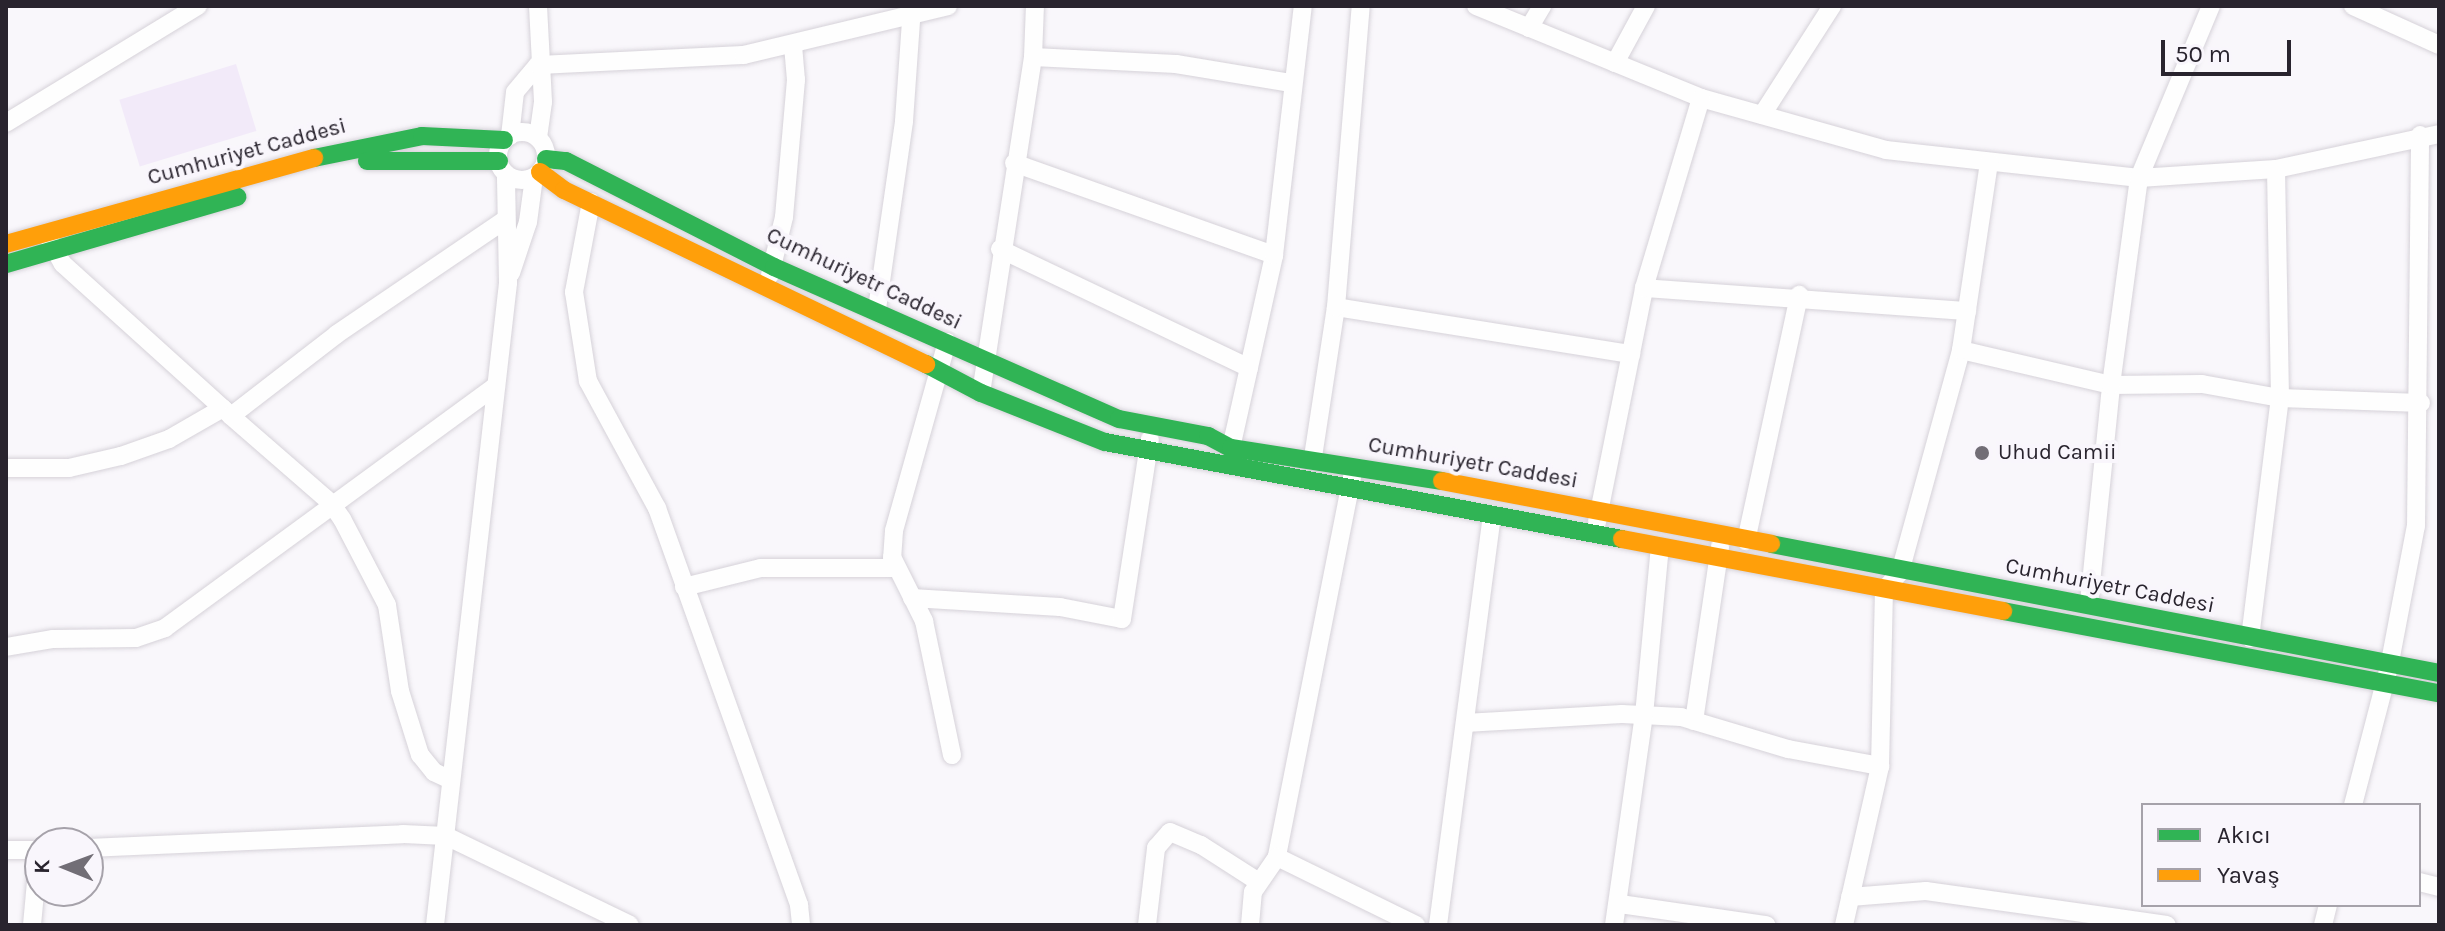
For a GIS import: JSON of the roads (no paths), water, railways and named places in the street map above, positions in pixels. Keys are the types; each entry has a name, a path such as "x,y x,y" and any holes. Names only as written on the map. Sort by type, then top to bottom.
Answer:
{"main road":[{"name":"Cumhuriyet Caddesi","path":"6,244 359,145 422,136 507,138"},
{"name":"Cumhuriyet Caddesi","path":"6,264 56,252 347,165 414,157 503,168"},
{"name":"Cumhuriyetr Caddesi","path":"540,169 566,161 774,267 877,309 985,364 1094,411 1208,436 1231,448 1313,457 1353,467 1597,510 1900,572 2089,603 2250,638 2365,657 2386,674 2439,673"},
{"path":"540,169 591,202 765,284 981,393 1105,442 1884,590 2386,674 2439,693"}],"street":[{"path":"6,123 198,6"},
{"path":"508,283 528,222 540,169 538,138 543,102 538,65 538,6"},
{"path":"435,925 508,283 503,168 515,92 538,65 715,58 793,45 912,12 948,6"},
{"path":"981,393 1000,249 1033,57 1035,6"},
{"path":"1231,448 1274,255 1291,83 1303,6"},
{"path":"1313,457 1336,307 1361,6"},
{"path":"1476,6 1701,98 1886,150 2139,178 2276,169 2430,134 2430,381 2421,403 2416,526 2386,674 2354,803"},
{"path":"1529,28 1542,6"},
{"path":"1615,63 1646,6"},
{"path":"1762,115 1832,6"},
{"path":"2089,603 2111,385 2139,178 2211,6"},
{"path":"2353,6 2439,45"},
{"path":"877,309 912,12"},
{"path":"765,284 774,267 796,80 793,45"},
{"path":"1033,57 1176,64 1291,83"},
{"path":"1596,535 1597,510 1644,288 1701,98"},
{"path":"507,138 525,132 538,138"},
{"path":"1844,925 1880,766 1884,590 1900,572 1961,350 1989,162"},
{"path":"1014,163 1274,255"},
{"path":"503,168 520,180 540,169"},
{"path":"2250,638 2280,398 2276,169"},
{"path":"591,202 574,292 581,354 597,406 657,508 799,905 801,925"},
{"path":"6,468 69,468 121,456 169,439 227,412 503,221"},
{"path":"47,233 56,252 227,412 331,503 387,605 400,691 420,755 434,772 451,780"},
{"path":"1000,249 1249,368"},
{"path":"1644,288 1799,295 1967,311"},
{"path":"1746,541 1799,295"},
{"path":"1336,307 1631,354"},
{"path":"947,342 894,531 894,568 924,621 952,755"},
{"path":"1961,350 2111,385 2202,384 2280,398 2421,403"},
{"path":"6,647 152,634 496,386"},
{"path":"912,598 1060,607 1122,619 1150,451 1151,425"},
{"path":"1250,925 1257,881 1277,857 1353,467"},
{"path":"1438,925 1492,515"},
{"path":"1694,721 1722,536"},
{"path":"1614,925 1620,904 1644,715 1660,547"},
{"path":"684,587 761,568 894,568"},
{"path":"1465,723 1644,715 1694,721 1788,749 1880,766"},
{"path":"1147,925 1156,848 1170,832 1201,845 1257,881"},
{"path":"104,847 403,834 446,836 630,925"},
{"path":"1277,857 1391,920 1416,925"},
{"path":"1850,897 1926,891 2167,925"},
{"path":"1620,904 1766,925"}],"place":[{"name":"Uhud Camii","path":"1982,453"}]}
